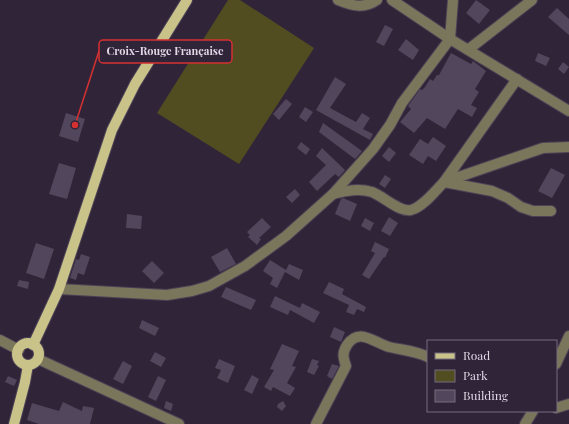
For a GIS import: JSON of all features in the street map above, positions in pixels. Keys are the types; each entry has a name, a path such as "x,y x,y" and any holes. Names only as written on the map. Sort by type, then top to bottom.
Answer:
{"main road":[{"path":"33,345 58,289 112,130 135,84 187,0"},
{"path":"25,344 33,345 38,351 38,359 36,362 28,365 20,362 18,354 19,350 25,344"},
{"path":"14,424 28,365"}],"street":[{"path":"338,0 358,7 370,5 377,0"},
{"path":"392,0 450,39 469,49 569,111"},
{"path":"58,289 168,295 192,291 209,286 245,266 286,236 333,194 373,149 390,125 402,103 450,39 453,0"},
{"path":"469,49 532,0"},
{"path":"333,194 355,189 373,192 405,210 411,210 419,205 444,182 516,79"},
{"path":"444,182 543,148 569,147"},
{"path":"444,182 492,191 508,198 521,207 533,211 551,211"},
{"path":"316,424 346,366 343,357 344,350 352,338 359,336 370,338 387,346 427,357"},
{"path":"557,362 569,336"},
{"path":"0,340 19,350"},
{"path":"38,359 159,419 179,424"},
{"path":"557,408 569,404"},
{"path":"525,424 533,412"}],"green space":[{"path":"228,0 240,0 314,48 239,164 157,113"}],"building":[{"path":"476,0 490,10 479,24 466,13"},
{"path":"557,8 569,19 569,35 548,17"},
{"path":"385,25 393,29 384,46 376,42"},
{"path":"406,39 419,50 413,60 398,50"},
{"path":"451,53 471,64 473,61 486,71 475,89 479,92 471,105 477,108 472,117 458,109 445,129 427,118 414,133 400,122 411,109 408,106 420,89 422,90 425,87 430,79 433,81 437,75 439,75"},
{"path":"538,53 550,58 546,66 535,61"},
{"path":"563,62 569,67 564,74 558,69"},
{"path":"335,77 346,84 330,108 356,122 362,113 370,118 363,129 373,134 370,140 316,110"},
{"path":"286,99 292,104 279,120 273,114"},
{"path":"305,107 313,112 306,122 299,117"},
{"path":"66,113 85,119 78,142 59,136"},
{"path":"323,123 362,151 355,159 319,132"},
{"path":"433,137 446,146 436,161 428,156 423,164 409,155 420,139 428,144"},
{"path":"301,142 310,149 306,155 297,148"},
{"path":"389,147 396,153 389,162 382,156"},
{"path":"322,148 345,170 339,177 335,174 317,191 309,182 326,165 316,156"},
{"path":"59,163 76,168 67,199 49,194"},
{"path":"551,168 565,175 552,198 538,191"},
{"path":"385,175 391,179 385,188 379,184"},
{"path":"295,189 300,195 292,203 286,197"},
{"path":"343,198 357,204 350,221 335,214 341,199"},
{"path":"127,214 142,216 141,229 126,228"},
{"path":"389,217 398,223 390,236 381,231"},
{"path":"262,218 271,227 259,238 261,239 257,245 248,237 250,235 247,232"},
{"path":"365,218 374,223 370,231 361,226"},
{"path":"375,242 389,249 385,258 384,257 369,279 362,275 375,253 371,251"},
{"path":"36,243 54,249 44,279 26,273"},
{"path":"227,248 236,264 220,272 211,257"},
{"path":"81,254 90,257 84,275 78,273 76,280 70,278 76,259 79,260"},
{"path":"270,260 286,270 289,264 303,270 299,280 285,272 277,288 270,284 273,278 263,271"},
{"path":"152,261 164,273 154,283 142,271"},
{"path":"19,280 29,282 28,289 17,286"},
{"path":"329,282 344,289 342,294 366,307 364,312 357,309 354,315 346,312 349,305 323,293"},
{"path":"226,287 256,300 251,310 221,297"},
{"path":"275,296 300,308 302,303 320,312 314,323 290,310 288,315 270,307"},
{"path":"142,320 159,328 155,336 139,328"},
{"path":"334,327 345,332 341,342 330,337"},
{"path":"282,344 299,351 292,366 296,367 287,383 295,388 290,396 273,387 271,391 264,387 274,370 270,369"},
{"path":"155,352 166,358 161,367 150,361"},
{"path":"219,359 235,366 228,383 217,378 221,370 215,368"},
{"path":"312,359 319,361 317,365 319,366 314,375 307,372"},
{"path":"123,361 132,366 123,384 113,379"},
{"path":"332,364 339,366 332,379 327,376"},
{"path":"252,375 259,379 252,394 244,390"},
{"path":"8,376 17,380 14,386 5,382"},
{"path":"158,376 166,380 156,401 148,397"},
{"path":"166,401 173,404 171,411 164,408"},
{"path":"283,401 286,406 282,411 277,407 278,404"},
{"path":"63,402 82,411 83,406 94,408 90,424 39,424 27,420 32,403 59,411"}],"place":[{"name":"Croix-Rouge Française","path":"75,125"}]}
